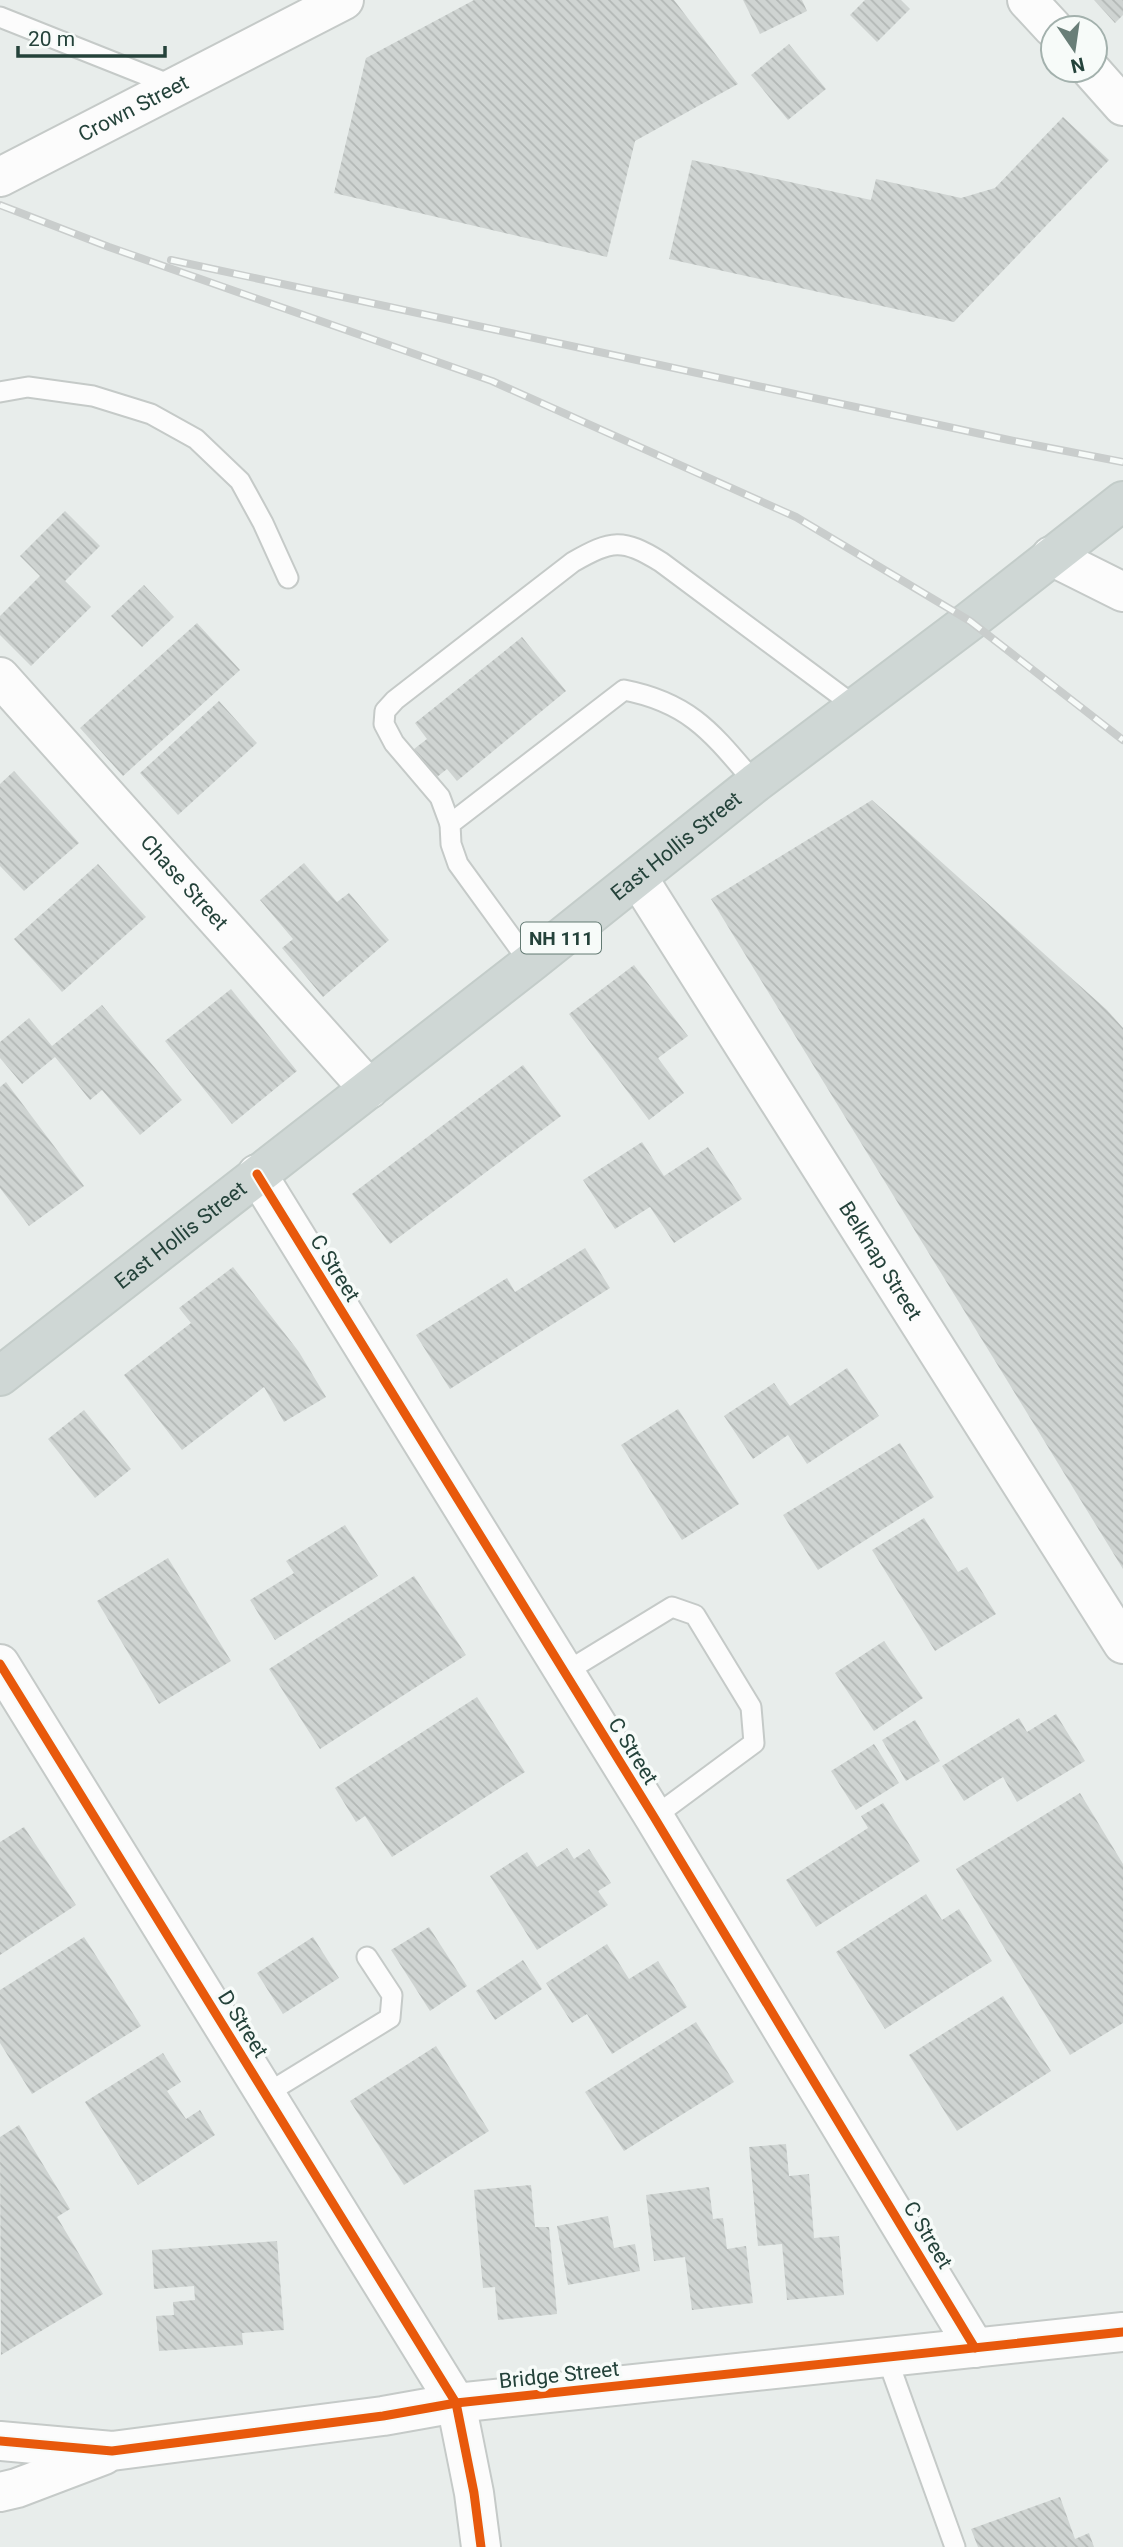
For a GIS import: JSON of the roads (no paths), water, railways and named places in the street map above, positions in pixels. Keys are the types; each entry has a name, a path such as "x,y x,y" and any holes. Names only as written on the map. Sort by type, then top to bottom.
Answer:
{"main road":[{"name":"East Hollis Street","path":"0,1376 530,963 755,783 1123,501"}],"street":[{"name":"Crown Street","path":"0,177 344,0"},
{"path":"1027,0 1040,14"},
{"path":"1103,84 1123,106"},
{"path":"1051,556 1123,592"},
{"name":"Chase Street","path":"0,677 369,1089"},
{"name":"Belknap Street","path":"638,878 1123,1644"},
{"name":"C Street","path":"257,1174 654,1817 975,2348"},
{"name":"D Street","path":"0,1664 456,2403"},
{"name":"Bridge Street","path":"0,2441 112,2451 383,2416 456,2403 1123,2332"},
{"path":"456,2403 474,2493 481,2547"},
{"name":"Bridge Street","path":"0,2492 112,2451"}],"lane":[{"path":"0,17 177,88"},
{"path":"0,392 28,387 93,396 151,414 196,439 240,481 289,578"},
{"path":"530,963 458,864 451,844 450,824 440,797 394,743 384,724 385,711 405,692 573,562 601,546 618,544 639,548 661,562 856,707"},
{"path":"450,824 624,690 652,695 706,727 755,783"},
{"path":"564,1672 672,1607 695,1615 751,1707 754,1743 654,1817"},
{"path":"266,2094 390,2018 392,1996 367,1957"},
{"path":"887,2358 956,2547"}],"railway":[{"path":"0,205 109,247 492,381 796,517 970,621 1123,740"},
{"path":"171,260 1009,440 1123,462"}]}
